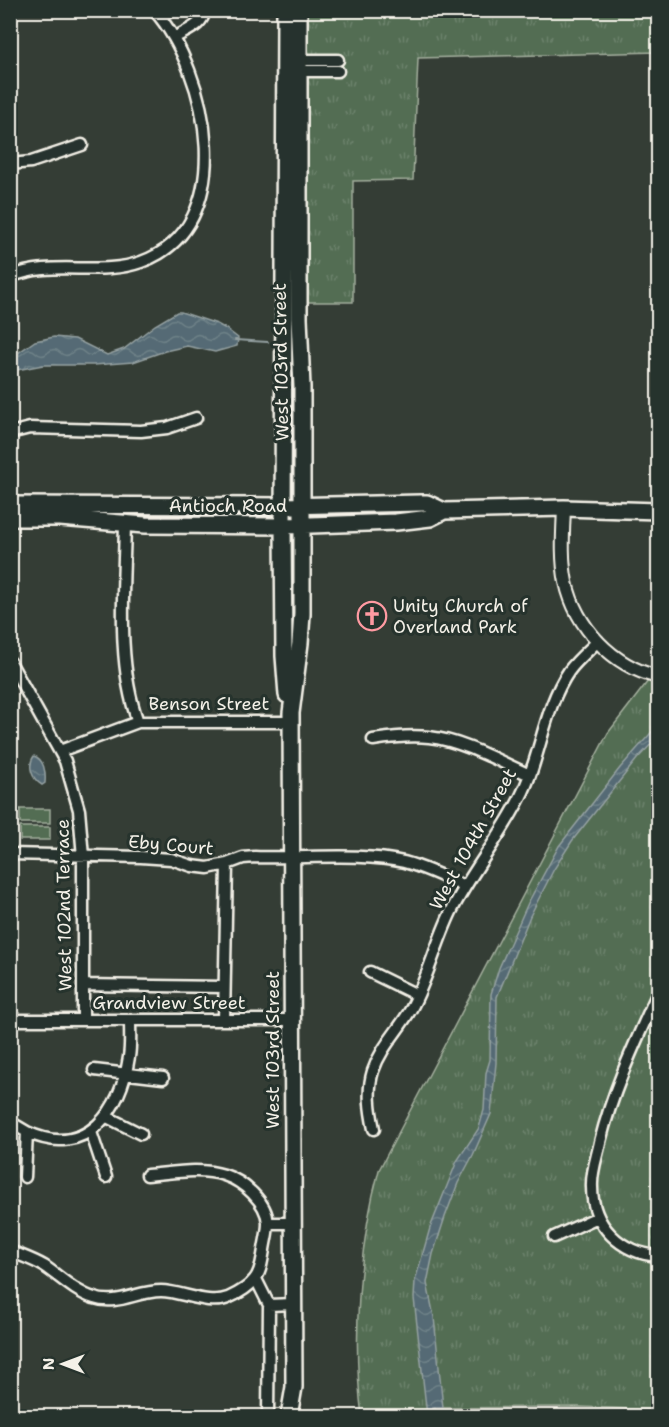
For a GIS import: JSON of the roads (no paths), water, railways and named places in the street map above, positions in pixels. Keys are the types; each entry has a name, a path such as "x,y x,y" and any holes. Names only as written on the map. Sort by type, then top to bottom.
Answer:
{"main road":[{"name":"West 103rd Street","path":"285,10 295,66 302,387 302,614 291,717 294,1387 289,1416"},
{"name":"West 103rd Street","path":"291,717 285,677 283,506 295,66 299,10"},
{"name":"Antioch Road","path":"10,505 302,506 428,503 444,511"},
{"name":"Antioch Road","path":"10,518 60,518 145,525 283,526 396,522 430,518 444,511 564,508 658,511"},
{"path":"285,677 290,668 298,662"},
{"name":"West 103rd Street","path":"294,1387 300,1416"}],"street":[{"path":"10,277 31,270 119,267 136,264 151,258 173,244 191,222 204,191 205,161 202,124 197,92 191,73 174,38 157,14 173,10"},
{"path":"174,38 200,23 204,10"},
{"path":"295,66 338,66"},
{"path":"10,164 31,162 82,145"},
{"path":"10,433 30,428 154,430 196,418"},
{"path":"564,508 563,563 566,582 578,615 598,641 624,663 658,677"},
{"path":"125,523 123,620 125,661 127,687 138,722"},
{"name":"West 104th Street","path":"374,1130 369,1092 373,1070 381,1053 411,1009 438,940 465,887 505,825 530,775 562,682 579,659 598,641"},
{"name":"West 102nd Terrace","path":"11,665 60,750 73,784 79,810 82,857 82,1020"},
{"name":"Benson Street","path":"60,750 138,722 291,717"},
{"path":"373,740 407,736 430,737 453,742 530,775"},
{"name":"Eby Court","path":"10,854 161,858 208,868 243,858 366,857 403,862 440,874 465,887"},
{"path":"224,1020 227,864"},
{"path":"370,972 417,995"},
{"path":"83,985 225,987"},
{"path":"658,992 625,1064 604,1126 592,1182 593,1205 602,1226 631,1250 658,1256"},
{"name":"Grandview Street","path":"10,1020 292,1020"},
{"path":"10,1122 37,1137 62,1140 91,1132 106,1118 114,1105 129,1056 130,1020"},
{"path":"94,1070 163,1078"},
{"path":"106,1118 141,1134"},
{"path":"25,1177 27,1132"},
{"path":"91,1132 106,1177"},
{"path":"13,1255 41,1264 83,1293 94,1298 108,1300 121,1300 161,1291 200,1298 226,1299 246,1288 256,1279 262,1262 268,1222 265,1211 249,1190 225,1175 210,1172 147,1175"},
{"path":"554,1237 598,1216"},
{"path":"268,1222 293,1222"},
{"path":"256,1279 269,1305 268,1416"},
{"path":"269,1305 293,1304"}],"water":[{"path":"177,312 226,329 238,338 237,346 215,352 187,346 133,362 43,365 11,371 11,358 35,341 54,337 75,339 107,355 124,349 155,325"},
{"path":"658,725 658,737 637,759 572,841 554,869 530,916 497,997 496,1063 491,1114 458,1183 445,1217 433,1254 427,1283 434,1317 443,1408 433,1408 433,1416 427,1416 414,1298 415,1281 430,1228 457,1161 479,1128 484,1110 486,1073 490,1060 491,994 499,968 528,903 559,846 620,768"},
{"path":"34,756 44,766 45,783 42,785 32,772 31,764"}],"waterway":[{"path":"235,340 268,342"},
{"path":"435,1408 435,1416"}],"place":[{"name":"Unity Church of Overland Park","path":"372,616"}]}
